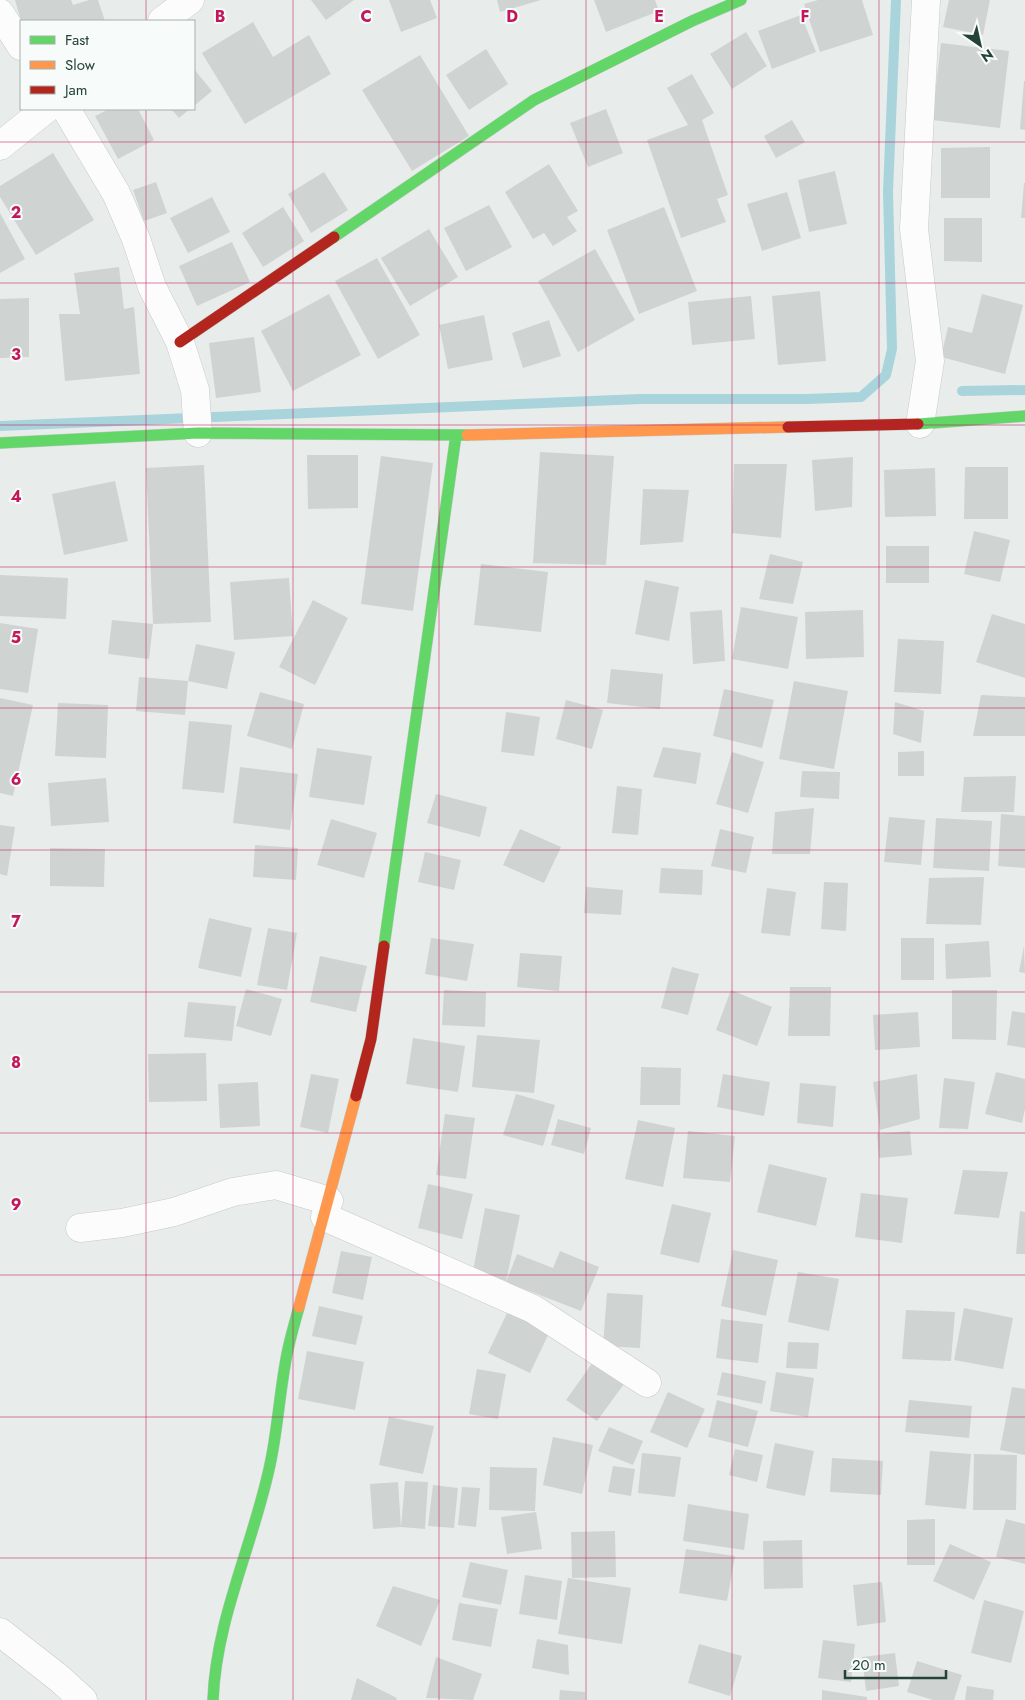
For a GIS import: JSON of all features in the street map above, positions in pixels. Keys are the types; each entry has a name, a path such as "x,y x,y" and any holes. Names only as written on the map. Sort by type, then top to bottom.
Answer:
{"street":[{"path":"163,20 190,0"},
{"path":"180,342 534,100 692,21 741,0"},
{"path":"920,424 930,361 914,229 926,0"},
{"path":"0,12 20,44"},
{"path":"0,146 45,110"},
{"path":"67,110 103,168 116,193 136,239 152,288 180,342 195,390 196,425"},
{"path":"0,443 196,425 456,435 920,424 1025,416"},
{"path":"213,1700 214,1673 230,1601 255,1523 271,1460 287,1353 371,1039 456,435"},
{"path":"80,1228 122,1223 174,1212 233,1192 276,1185 534,1309 647,1383"},
{"path":"0,1632 60,1679 82,1700"}],"building":[{"path":"15,0 71,0 73,5 89,0 98,0 105,20 21,20"},
{"path":"311,0 354,0 326,20"},
{"path":"389,0 430,0 437,18 401,32"},
{"path":"497,0 541,0 500,12"},
{"path":"594,0 655,0 659,11 606,32"},
{"path":"818,0 862,0 873,35 820,52 804,4"},
{"path":"949,0 990,0 983,35 943,27"},
{"path":"801,15 816,52 772,69 758,31"},
{"path":"253,22 273,57 309,35 331,74 245,124 202,53"},
{"path":"746,32 767,66 732,89 710,54"},
{"path":"941,43 1009,51 1000,128 932,120"},
{"path":"486,49 508,84 469,110 446,75"},
{"path":"420,55 469,136 412,171 362,90"},
{"path":"195,70 212,91 195,105"},
{"path":"692,74 714,113 702,120 728,195 717,199 726,222 681,238 647,140 688,125 667,88"},
{"path":"1025,81 1025,130 1020,129"},
{"path":"606,109 623,153 588,167 570,123"},
{"path":"107,110 139,110 154,140 118,159 95,116"},
{"path":"172,110 189,110 179,118"},
{"path":"792,120 805,142 776,158 764,136"},
{"path":"990,147 990,198 941,198 941,148"},
{"path":"53,153 94,220 36,255 0,197 0,186"},
{"path":"549,164 578,211 567,217 577,231 553,246 544,233 533,239 505,192"},
{"path":"835,171 847,224 809,232 798,180"},
{"path":"324,172 348,210 311,233 288,194"},
{"path":"156,182 167,213 144,221 133,190"},
{"path":"1024,183 1025,218 1021,218"},
{"path":"787,192 801,238 762,251 747,204"},
{"path":"212,197 230,232 188,253 170,218"},
{"path":"489,205 512,247 466,271 444,228"},
{"path":"283,207 304,241 263,267 242,233"},
{"path":"664,207 697,291 639,314 607,230"},
{"path":"0,213 25,259 0,273"},
{"path":"944,218 982,218 982,262 944,261"},
{"path":"429,229 458,277 410,306 381,258"},
{"path":"232,242 250,282 197,306 179,266"},
{"path":"595,249 635,320 578,352 538,281"},
{"path":"377,258 420,335 378,359 335,281"},
{"path":"119,267 124,309 134,307 140,374 65,381 59,314 80,314 74,273"},
{"path":"820,291 826,361 778,365 772,296"},
{"path":"329,294 361,355 293,391 261,331"},
{"path":"982,294 1023,305 1005,374 941,357 948,327 972,333"},
{"path":"751,296 755,339 692,345 688,302"},
{"path":"29,298 29,357 0,358 0,299"},
{"path":"484,315 493,360 448,369 439,325"},
{"path":"549,320 561,356 523,368 512,333"},
{"path":"254,337 261,392 216,398 209,343"},
{"path":"540,452 614,456 606,565 533,563"},
{"path":"307,455 358,455 358,508 308,509"},
{"path":"381,456 433,463 413,611 361,604"},
{"path":"853,457 852,507 815,511 812,460"},
{"path":"734,464 787,464 781,538 732,533"},
{"path":"204,465 211,622 153,624 146,468"},
{"path":"965,467 1008,467 1008,519 964,519"},
{"path":"935,468 936,516 885,517 884,470"},
{"path":"115,481 128,541 64,555 52,494"},
{"path":"643,489 689,490 683,542 640,545"},
{"path":"974,531 1010,540 1000,582 964,574"},
{"path":"886,546 929,546 929,583 886,583"},
{"path":"770,554 803,562 793,604 759,599"},
{"path":"481,564 548,572 541,632 474,625"},
{"path":"0,575 68,578 66,619 0,616"},
{"path":"289,578 293,636 234,640 230,582"},
{"path":"645,580 679,587 669,641 635,634"},
{"path":"313,600 348,618 315,685 279,667"},
{"path":"741,607 798,617 788,669 732,659"},
{"path":"722,610 725,661 693,664 690,612"},
{"path":"863,610 864,657 806,659 805,612"},
{"path":"992,614 1025,624 1025,678 976,662"},
{"path":"112,620 153,624 149,659 108,654"},
{"path":"0,623 38,629 28,693 0,689"},
{"path":"898,639 944,641 941,694 894,692"},
{"path":"196,644 235,652 227,689 188,681"},
{"path":"611,669 663,674 660,709 607,703"},
{"path":"139,677 188,681 185,715 136,711"},
{"path":"794,681 848,691 834,769 779,759"},
{"path":"724,689 774,700 762,748 713,736"},
{"path":"260,692 304,704 292,749 247,736"},
{"path":"981,695 1025,697 1025,736 973,736"},
{"path":"0,698 33,705 13,796 0,793"},
{"path":"566,700 603,710 592,749 556,739"},
{"path":"895,702 924,711 921,743 893,734"},
{"path":"58,703 108,705 106,758 55,756"},
{"path":"506,712 540,717 534,756 501,752"},
{"path":"189,721 232,725 224,793 182,789"},
{"path":"663,747 701,753 696,784 653,777"},
{"path":"317,748 372,756 364,805 309,797"},
{"path":"924,751 924,776 898,776 898,752"},
{"path":"732,752 764,762 748,813 716,804"},
{"path":"240,767 298,774 290,830 233,823"},
{"path":"802,771 840,772 839,799 800,797"},
{"path":"1016,776 1014,812 961,812 964,777"},
{"path":"106,778 109,822 51,826 48,783"},
{"path":"617,786 642,789 638,835 612,833"},
{"path":"436,794 487,807 480,837 427,823"},
{"path":"814,808 810,854 772,854 775,812"},
{"path":"1001,814 1025,816 1025,868 998,866"},
{"path":"889,817 925,820 921,865 884,862"},
{"path":"936,818 992,821 989,871 933,868"},
{"path":"331,819 377,833 364,878 317,865"},
{"path":"0,825 15,827 7,876 0,874"},
{"path":"520,829 561,847 544,883 503,865"},
{"path":"720,829 754,837 746,873 711,866"},
{"path":"255,845 298,848 296,880 253,877"},
{"path":"50,848 105,849 104,887 50,886"},
{"path":"425,852 461,860 454,890 418,882"},
{"path":"661,868 703,870 702,895 659,893"},
{"path":"984,877 981,925 926,924 929,878"},
{"path":"824,882 848,883 846,931 821,929"},
{"path":"586,887 623,890 621,915 584,913"},
{"path":"767,888 796,892 790,936 761,933"},
{"path":"209,918 252,928 241,977 198,968"},
{"path":"268,928 297,933 287,990 257,985"},
{"path":"431,938 474,944 467,981 425,974"},
{"path":"901,938 934,938 934,980 901,980"},
{"path":"989,941 991,977 946,979 945,944"},
{"path":"1024,946 1025,973 1019,972"},
{"path":"520,953 562,956 559,991 517,987"},
{"path":"320,956 367,966 356,1012 310,1002"},
{"path":"672,967 699,974 688,1015 661,1008"},
{"path":"790,987 831,987 830,1036 788,1036"},
{"path":"246,989 282,999 271,1036 236,1026"},
{"path":"444,990 486,992 485,1027 442,1025"},
{"path":"731,990 772,1007 757,1046 716,1030"},
{"path":"952,990 997,990 996,1040 952,1039"},
{"path":"188,1002 236,1006 232,1041 184,1037"},
{"path":"1012,1011 1025,1013 1025,1048 1007,1045"},
{"path":"918,1012 920,1047 875,1050 873,1015"},
{"path":"477,1035 540,1040 534,1093 472,1087"},
{"path":"413,1038 465,1046 458,1092 406,1084"},
{"path":"206,1053 207,1101 149,1102 148,1054"},
{"path":"641,1067 681,1068 680,1105 640,1105"},
{"path":"996,1072 1025,1079 1025,1109 1022,1123 985,1114"},
{"path":"311,1074 339,1079 328,1133 300,1127"},
{"path":"723,1074 770,1082 764,1116 717,1107"},
{"path":"917,1074 920,1119 880,1130 873,1082"},
{"path":"944,1078 975,1082 968,1129 939,1128"},
{"path":"258,1082 260,1126 220,1128 218,1084"},
{"path":"800,1083 836,1086 833,1127 797,1123"},
{"path":"516,1094 555,1105 543,1146 503,1135"},
{"path":"445,1114 475,1118 466,1179 436,1175"},
{"path":"558,1119 591,1128 584,1154 551,1145"},
{"path":"638,1120 675,1128 663,1187 625,1179"},
{"path":"688,1131 735,1136 730,1182 683,1178"},
{"path":"910,1131 912,1155 879,1158 877,1134"},
{"path":"769,1164 827,1178 816,1226 757,1212"},
{"path":"963,1170 1008,1172 999,1218 954,1214"},
{"path":"428,1184 473,1194 462,1239 418,1228"},
{"path":"861,1193 908,1198 902,1243 855,1237"},
{"path":"672,1204 711,1213 699,1263 660,1254"},
{"path":"485,1208 520,1215 506,1282 472,1276"},
{"path":"1020,1211 1025,1212 1025,1254 1016,1254"},
{"path":"733,1250 778,1260 766,1316 721,1306"},
{"path":"341,1251 372,1257 363,1300 332,1293"},
{"path":"560,1251 599,1267 581,1311 506,1282 517,1254 553,1268"},
{"path":"798,1272 839,1279 829,1331 788,1322"},
{"path":"607,1293 643,1295 640,1348 603,1346"},
{"path":"319,1306 363,1316 356,1345 312,1336"},
{"path":"964,1308 1013,1318 1003,1369 954,1360"},
{"path":"906,1310 955,1312 951,1361 902,1359"},
{"path":"508,1311 550,1331 530,1373 488,1353"},
{"path":"721,1319 763,1324 758,1363 716,1358"},
{"path":"788,1342 819,1343 817,1369 786,1368"},
{"path":"307,1351 364,1362 355,1410 298,1399"},
{"path":"593,1362 624,1384 597,1421 566,1400"},
{"path":"477,1369 506,1374 498,1419 469,1414"},
{"path":"722,1372 766,1381 762,1404 717,1395"},
{"path":"776,1372 814,1378 808,1417 770,1411"},
{"path":"1012,1387 1025,1389 1025,1455 1000,1450"},
{"path":"668,1392 705,1409 687,1448 650,1432"},
{"path":"717,1400 758,1411 748,1447 708,1437"},
{"path":"909,1400 972,1406 969,1438 905,1432"},
{"path":"389,1417 434,1426 423,1474 379,1465"},
{"path":"609,1427 643,1441 633,1465 598,1451"},
{"path":"553,1437 593,1445 582,1494 543,1485"},
{"path":"775,1443 814,1451 805,1496 766,1488"},
{"path":"735,1449 763,1455 757,1482 729,1475"},
{"path":"930,1451 971,1454 966,1509 925,1505"},
{"path":"642,1453 681,1457 675,1497 638,1493"},
{"path":"974,1454 1017,1455 1016,1510 973,1510"},
{"path":"832,1458 883,1461 881,1495 830,1492"},
{"path":"613,1466 635,1469 631,1496 608,1492"},
{"path":"490,1467 537,1468 535,1511 489,1510"},
{"path":"405,1481 428,1482 425,1529 401,1527"},
{"path":"398,1482 401,1527 373,1529 370,1484"},
{"path":"433,1485 458,1488 454,1528 428,1526"},
{"path":"462,1487 480,1488 476,1527 458,1525"},
{"path":"688,1504 749,1514 744,1550 683,1541"},
{"path":"536,1512 542,1549 507,1554 501,1517"},
{"path":"935,1519 935,1565 907,1565 907,1520"},
{"path":"1006,1519 1025,1524 1025,1564 996,1557"},
{"path":"615,1531 616,1577 572,1578 571,1532"},
{"path":"802,1540 803,1588 764,1589 763,1541"},
{"path":"950,1544 991,1562 974,1600 933,1581"},
{"path":"686,1549 735,1556 727,1601 679,1593"},
{"path":"470,1562 508,1570 501,1605 462,1597"},
{"path":"525,1575 562,1581 557,1620 519,1614"},
{"path":"568,1578 631,1588 622,1644 558,1634"},
{"path":"882,1582 886,1622 857,1626 853,1585"},
{"path":"393,1586 440,1600 421,1646 376,1626"},
{"path":"984,1600 1024,1611 1011,1663 971,1653"},
{"path":"459,1603 498,1609 491,1647 452,1640"},
{"path":"537,1639 568,1645 569,1675 532,1668"},
{"path":"823,1640 855,1644 851,1682 818,1678"},
{"path":"699,1644 742,1656 730,1696 688,1683"},
{"path":"895,1653 899,1686 866,1691 862,1657"},
{"path":"436,1657 482,1674 473,1700 426,1698"},
{"path":"917,1661 962,1675 954,1700 933,1700 907,1692"},
{"path":"357,1678 397,1698 396,1700 351,1700"},
{"path":"967,1686 994,1690 993,1700 965,1700"},
{"path":"560,1690 585,1692 585,1700 559,1700"},
{"path":"822,1690 867,1697 867,1700 822,1700"}],"waterway":[{"path":"0,426 640,399 807,399 861,397 886,375 892,349 888,192 896,0"},
{"path":"962,391 1025,390"}],"traffic: fast":[{"path":"334,237 534,100 692,21 741,0"},
{"path":"918,424 1025,416"},
{"path":"0,443 198,433 467,435"},
{"path":"384,946 456,435"},
{"path":"213,1700 216,1669 228,1609 256,1520 271,1460 285,1367 299,1307"}],"traffic: slow":[{"path":"467,435 788,427"},
{"path":"299,1307 356,1096"}],"traffic: jam":[{"path":"180,342 334,237"},
{"path":"788,427 918,424"},
{"path":"356,1096 371,1039 384,946"}]}
